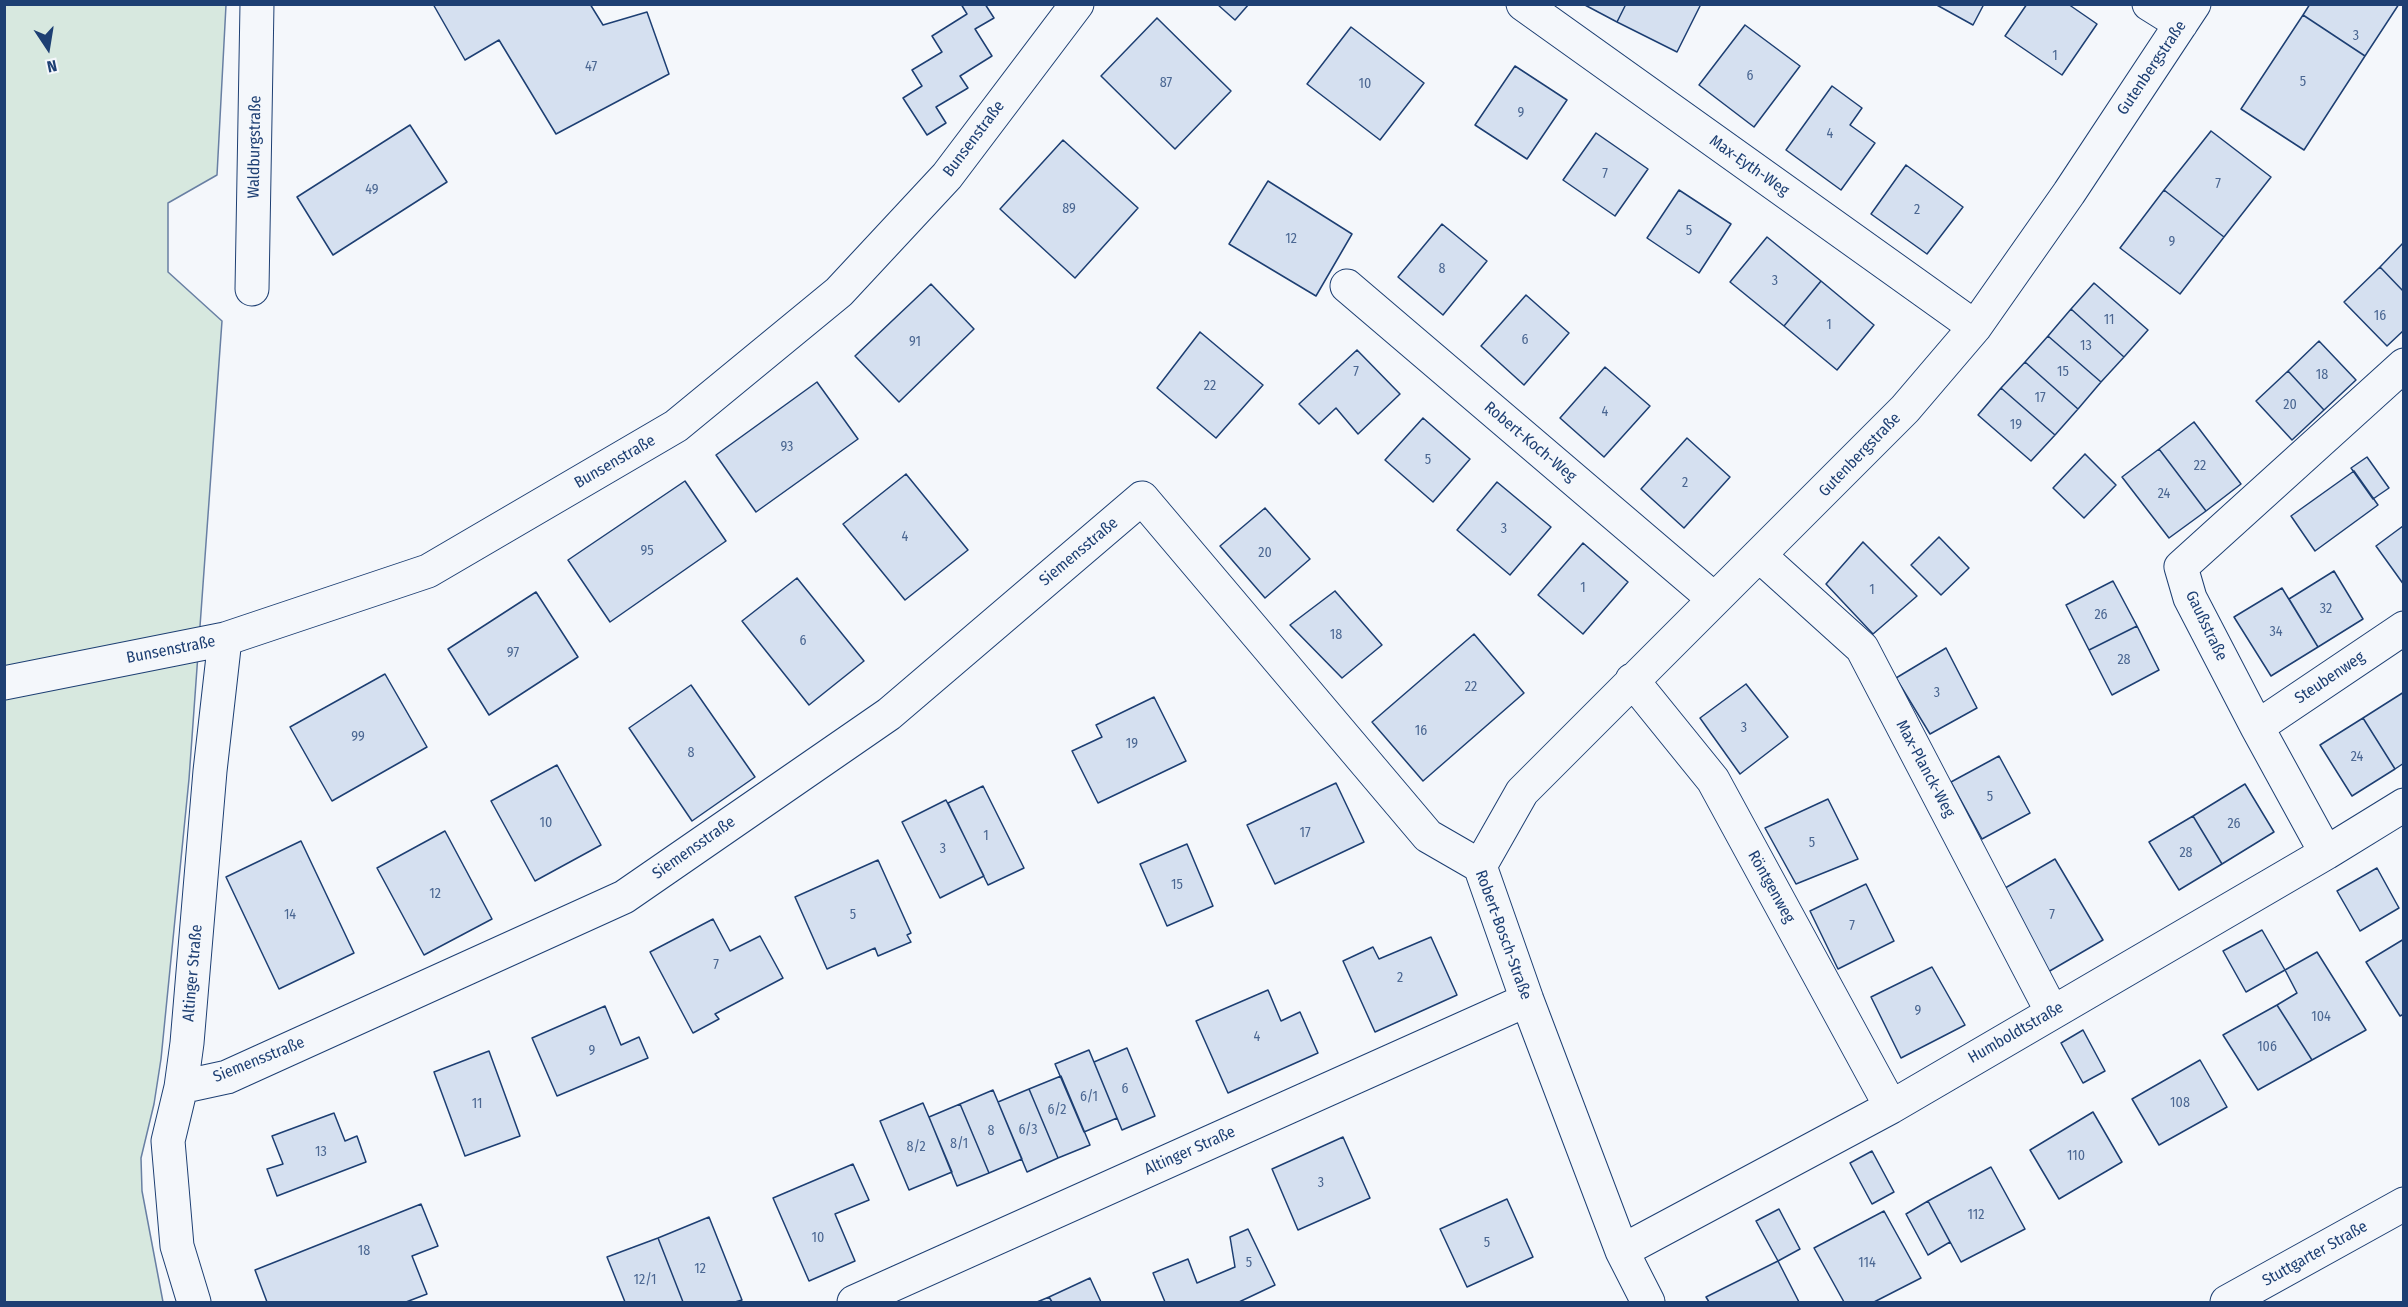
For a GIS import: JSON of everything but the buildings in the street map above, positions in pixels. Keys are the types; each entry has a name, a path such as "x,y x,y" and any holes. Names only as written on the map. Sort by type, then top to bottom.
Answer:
{"street":[{"name":"Waldburgstraße","path":"252,288 257,4"},
{"name":"Bunsenstraße","path":"4,683 225,639 428,570 676,426 839,292 947,176 1077,4"},
{"name":"Max-Eyth-Weg","path":"1523,4 1975,327"},
{"path":"2149,4 2188,14"},
{"name":"Gutenbergstraße","path":"1480,866 1522,792 1905,409 1975,327 2069,193 2188,14"},
{"name":"Robert-Koch-Weg","path":"1347,286 1714,599"},
{"name":"Gaußstraße","path":"2326,853 2190,598 2181,567 2403,365"},
{"name":"Robert-Bosch-Straße","path":"1142,498 1428,836 1480,866 1527,1000 1622,1251 1648,1302"},
{"name":"Siemensstraße","path":"181,1088 227,1077 624,897 889,714 1142,498"},
{"name":"Max-Planck-Weg","path":"1760,555 1862,648 2052,1012"},
{"name":"Steubenweg","path":"2257,727 2403,628"},
{"name":"Altinger Straße","path":"194,1302 177,1246 168,1141 181,1088 187,1043 210,771 225,639"},
{"name":"Röntgenweg","path":"1632,680 1713,780 1891,1107"},
{"name":"Humboldtstraße","path":"1622,1251 1891,1107 2326,853 2403,804"},
{"name":"Altinger Straße","path":"854,1302 1527,1000"},
{"name":"Stuttgarter Straße","path":"2227,1302 2403,1204"}],"shaded area":[{"path":"5,5 226,5 217,175 168,203 168,272 222,321 189,779 161,1059 154,1104 141,1158 142,1191 163,1302 5,1302"}]}
